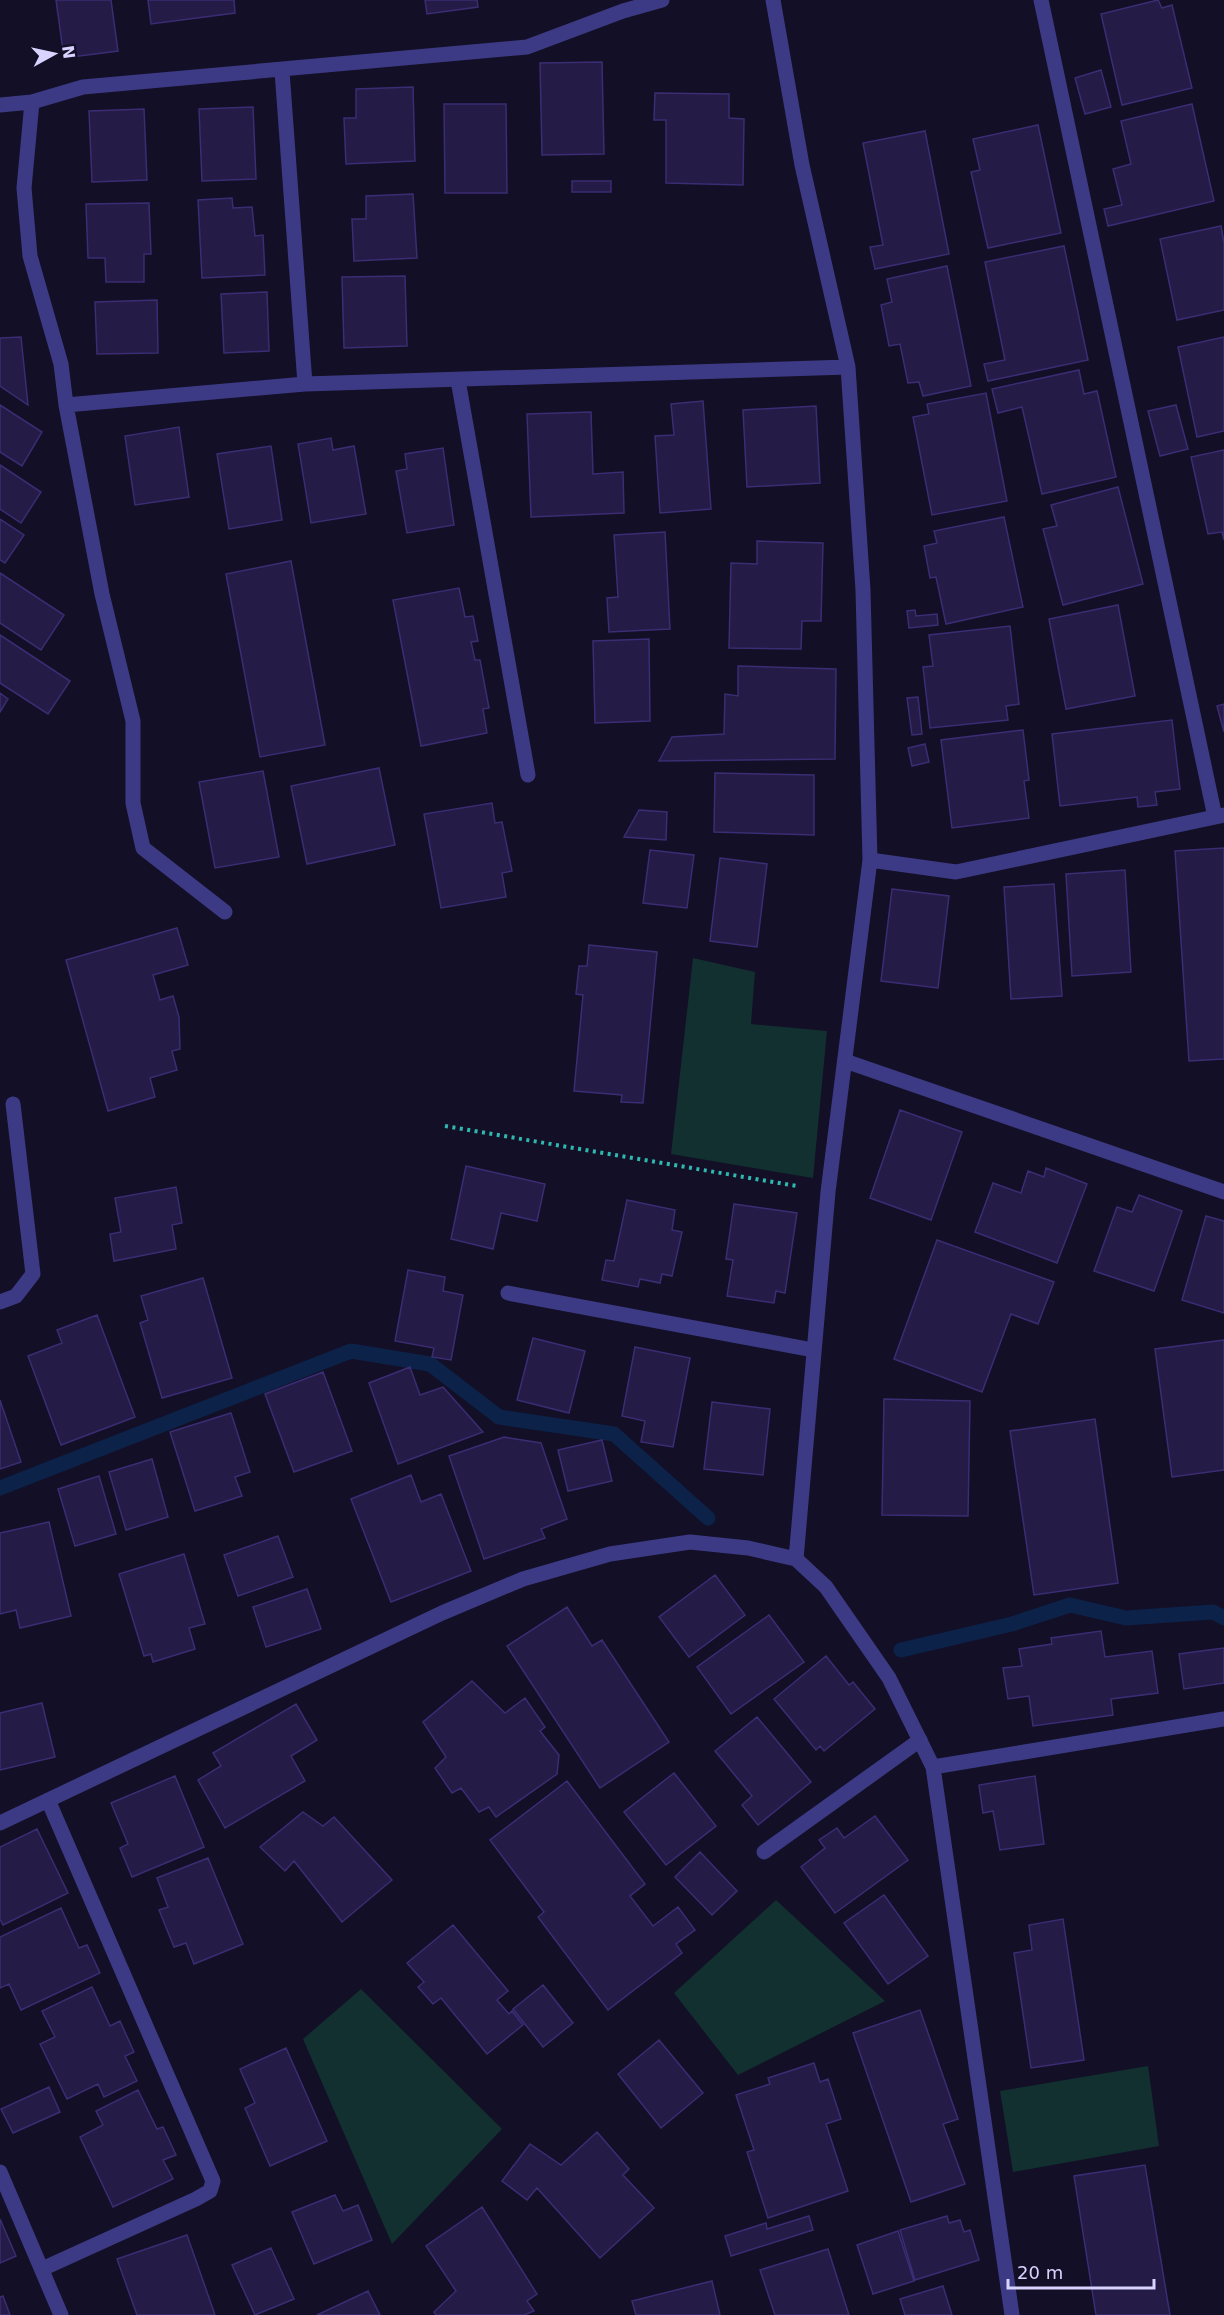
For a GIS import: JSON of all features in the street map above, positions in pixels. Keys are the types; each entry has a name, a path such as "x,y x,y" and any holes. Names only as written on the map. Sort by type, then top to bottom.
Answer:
{"street":[{"path":"0,105 32,102 83,87 282,71 527,47 623,11 662,0"},
{"path":"773,0 802,165 848,367 863,590 870,860 828,1192 796,1559"},
{"path":"870,860 956,872 1220,816 1041,0"},
{"path":"282,71 305,384"},
{"path":"32,102 24,188 30,256 61,363 66,405 102,594 133,721 133,803 143,848 225,912"},
{"path":"66,405 305,384 848,367"},
{"path":"458,380 528,775"},
{"path":"845,1061 1224,1192"},
{"path":"0,1302 16,1296 33,1274 13,1104"},
{"path":"508,1293 813,1350"},
{"path":"0,1822 442,1613 523,1579 610,1554 690,1542 748,1548 796,1559 826,1587 889,1677 933,1767 1011,2315"},
{"path":"933,1767 1224,1719"},
{"path":"764,1852 920,1740"},
{"path":"42,2269 203,2195 210,2191 213,2181 48,1800"},
{"path":"0,2172 61,2315"}],"path":[{"path":"446,1126 828,1192"}],"green space":[{"path":"693,958 755,972 751,1024 827,1031 813,1178 671,1154"},
{"path":"776,1900 885,2001 738,2075 674,1993"},
{"path":"361,1989 502,2129 392,2244 303,2039"},
{"path":"1148,2066 1159,2146 1013,2172 1000,2091"}],"building":[{"path":"56,0 111,0 118,51 64,58"},
{"path":"148,0 234,0 235,13 151,24"},
{"path":"425,0 477,0 478,7 427,14"},
{"path":"1158,0 1162,8 1172,5 1192,88 1122,105 1101,14"},
{"path":"602,62 604,154 542,155 540,63"},
{"path":"1101,70 1111,107 1085,114 1075,78"},
{"path":"413,87 415,161 346,164 344,118 356,118 356,89"},
{"path":"655,93 729,94 729,118 744,119 743,185 666,183 666,120 654,120"},
{"path":"444,104 506,104 507,193 445,193"},
{"path":"1192,104 1214,201 1108,226 1104,209 1122,205 1113,169 1131,164 1121,121"},
{"path":"253,107 256,179 202,181 199,109"},
{"path":"144,109 147,180 92,182 89,111"},
{"path":"1038,125 1061,233 988,248 971,172 980,170 973,139"},
{"path":"925,131 949,254 875,269 870,247 883,245 863,143"},
{"path":"572,181 611,181 611,192 572,192"},
{"path":"413,194 417,258 354,261 352,219 366,219 366,196"},
{"path":"232,198 233,208 252,207 255,236 263,235 265,275 202,278 198,200"},
{"path":"149,203 151,254 144,254 144,282 106,282 105,258 88,258 86,204"},
{"path":"1221,226 1224,243 1224,310 1177,320 1160,239"},
{"path":"1064,246 1088,360 988,381 984,364 1005,360 985,262"},
{"path":"947,266 971,386 923,396 919,382 908,383 900,344 889,346 881,305 892,302 887,279"},
{"path":"405,276 407,346 344,348 342,277"},
{"path":"267,292 269,351 224,353 221,294"},
{"path":"157,300 158,353 97,354 95,302"},
{"path":"21,337 28,405 0,386 0,338"},
{"path":"1224,337 1224,431 1197,437 1178,347"},
{"path":"1079,370 1084,394 1097,391 1116,477 1042,494 1022,407 998,413 992,389"},
{"path":"986,393 1007,501 932,515 913,417 929,414 927,404"},
{"path":"703,401 711,509 660,513 655,436 674,435 671,404"},
{"path":"0,405 42,432 22,466 0,452"},
{"path":"1176,405 1188,449 1160,456 1148,411"},
{"path":"816,406 820,483 747,487 743,410"},
{"path":"591,412 593,474 623,472 624,513 531,517 527,414"},
{"path":"179,427 189,497 135,505 125,436"},
{"path":"331,438 333,450 354,446 366,514 311,523 298,444"},
{"path":"271,446 282,520 229,529 217,454"},
{"path":"443,448 454,525 407,533 396,471 407,469 405,454"},
{"path":"1224,450 1224,540 1222,532 1208,534 1191,457"},
{"path":"0,465 41,492 21,523 0,509"},
{"path":"1118,487 1143,584 1063,605 1043,529 1057,526 1051,505"},
{"path":"1004,517 1023,607 946,624 936,577 930,578 924,546 937,543 934,531"},
{"path":"0,519 24,535 5,563 0,560"},
{"path":"665,532 670,629 609,632 607,598 618,597 614,535"},
{"path":"757,541 823,543 821,621 802,621 801,649 729,648 731,563 757,564"},
{"path":"291,561 325,745 260,757 226,574"},
{"path":"0,573 64,615 41,650 0,623"},
{"path":"459,588 465,617 473,616 478,641 471,642 475,660 480,660 489,708 483,709 487,733 421,746 393,600"},
{"path":"1118,605 1135,696 1066,709 1049,619"},
{"path":"915,610 916,616 937,614 938,625 909,628 907,611"},
{"path":"1010,626 1019,704 1006,706 1008,720 930,728 923,667 933,666 929,635"},
{"path":"0,635 70,681 48,714 0,683"},
{"path":"649,639 650,721 595,723 593,641"},
{"path":"738,666 836,669 835,759 659,761 672,737 724,734 725,694 738,696"},
{"path":"0,693 8,699 0,712"},
{"path":"918,697 922,734 912,735 907,698"},
{"path":"1224,704 1224,732 1217,706"},
{"path":"1172,720 1180,789 1155,792 1157,805 1138,807 1137,797 1060,806 1052,734"},
{"path":"1023,730 1029,780 1024,781 1029,818 952,828 941,740"},
{"path":"925,744 929,762 912,766 908,748"},
{"path":"379,768 395,845 307,864 291,786"},
{"path":"263,771 279,857 215,868 199,782"},
{"path":"715,773 814,775 814,835 714,832"},
{"path":"492,803 495,823 502,822 512,871 502,873 506,897 441,908 424,814"},
{"path":"639,810 667,812 666,840 624,837"},
{"path":"1224,848 1224,1059 1189,1061 1175,851"},
{"path":"650,850 694,855 687,908 643,903"},
{"path":"720,858 767,864 757,947 710,941"},
{"path":"1125,870 1131,972 1072,976 1066,874"},
{"path":"1054,884 1062,996 1011,999 1004,887"},
{"path":"892,889 949,896 938,988 881,981"},
{"path":"177,928 188,965 153,975 160,1000 173,996 179,1017 180,1049 172,1051 177,1070 150,1078 155,1097 108,1111 66,960"},
{"path":"589,945 657,952 643,1103 621,1102 622,1095 574,1091 583,995 576,994 579,966 587,966"},
{"path":"900,1110 962,1132 931,1220 870,1198"},
{"path":"466,1166 545,1184 537,1221 501,1213 493,1249 451,1239"},
{"path":"1046,1168 1087,1184 1057,1263 975,1232 993,1183 1021,1193 1028,1171 1044,1177"},
{"path":"176,1187 182,1223 172,1225 176,1249 114,1261 110,1234 121,1232 115,1198"},
{"path":"1139,1195 1182,1211 1154,1291 1094,1271 1117,1207 1132,1212"},
{"path":"627,1200 675,1210 672,1230 682,1232 672,1276 662,1274 660,1283 640,1279 638,1287 602,1280 606,1260 614,1261"},
{"path":"734,1204 797,1213 785,1293 776,1291 774,1303 727,1296 733,1260 726,1259"},
{"path":"1206,1216 1224,1221 1224,1313 1182,1300"},
{"path":"937,1240 1054,1282 1038,1324 1011,1314 982,1392 894,1359"},
{"path":"408,1270 445,1277 443,1291 463,1295 451,1360 432,1357 434,1348 395,1341"},
{"path":"203,1278 232,1378 162,1398 140,1323 148,1320 141,1296"},
{"path":"97,1315 135,1417 61,1445 28,1356 62,1343 57,1330"},
{"path":"533,1338 585,1351 569,1413 517,1400"},
{"path":"1224,1340 1224,1470 1172,1477 1155,1349"},
{"path":"635,1347 690,1358 673,1447 641,1442 645,1421 622,1416"},
{"path":"410,1367 420,1395 443,1387 483,1432 398,1464 369,1383"},
{"path":"323,1372 352,1451 294,1472 265,1394"},
{"path":"884,1399 970,1401 968,1516 882,1515"},
{"path":"0,1400 21,1462 0,1469"},
{"path":"712,1402 770,1409 763,1475 704,1469"},
{"path":"231,1413 250,1472 235,1477 242,1496 195,1511 170,1432"},
{"path":"1095,1419 1118,1583 1034,1595 1010,1431"},
{"path":"504,1437 541,1443 567,1519 541,1529 545,1538 484,1559 449,1456"},
{"path":"602,1440 612,1481 568,1491 558,1450"},
{"path":"152,1459 168,1517 126,1530 109,1472"},
{"path":"411,1475 421,1502 441,1494 471,1571 391,1602 351,1499"},
{"path":"99,1476 116,1534 75,1546 58,1489"},
{"path":"49,1522 71,1616 20,1628 16,1610 0,1614 0,1533"},
{"path":"278,1536 293,1577 238,1596 224,1555"},
{"path":"184,1554 205,1624 189,1628 195,1649 153,1662 151,1654 144,1656 119,1574"},
{"path":"715,1575 745,1615 689,1657 659,1617"},
{"path":"307,1589 321,1629 266,1647 253,1607"},
{"path":"567,1607 592,1646 602,1640 669,1742 600,1788 507,1646"},
{"path":"769,1615 804,1662 731,1714 697,1667"},
{"path":"1101,1631 1105,1657 1152,1651 1158,1693 1111,1699 1113,1715 1033,1726 1029,1696 1008,1699 1003,1668 1022,1666 1019,1649 1052,1644 1051,1638"},
{"path":"1224,1648 1224,1683 1184,1689 1179,1654"},
{"path":"826,1656 849,1685 853,1682 875,1709 824,1751 820,1746 816,1750 774,1699"},
{"path":"472,1681 505,1713 525,1698 545,1727 540,1731 559,1755 557,1774 496,1817 489,1807 479,1812 461,1788 452,1793 435,1768 446,1757 423,1722"},
{"path":"42,1703 55,1757 0,1770 0,1713"},
{"path":"296,1704 317,1740 291,1756 305,1781 225,1828 198,1780 221,1766 213,1753"},
{"path":"757,1717 811,1782 758,1825 742,1805 752,1796 715,1751"},
{"path":"674,1773 716,1826 666,1865 624,1812"},
{"path":"175,1776 204,1847 132,1877 120,1848 128,1844 111,1803"},
{"path":"1035,1776 1044,1844 1000,1850 993,1811 983,1813 979,1785"},
{"path":"567,1781 645,1884 630,1896 653,1926 678,1907 695,1930 676,1944 682,1953 608,2010 538,1917 544,1912 490,1840"},
{"path":"303,1812 323,1826 334,1817 392,1880 342,1922 294,1861 285,1871 260,1847"},
{"path":"875,1816 908,1860 835,1913 801,1867 825,1848 819,1840 837,1828 844,1838"},
{"path":"37,1829 68,1893 3,1925 0,1919 0,1847"},
{"path":"700,1852 737,1891 712,1915 675,1877"},
{"path":"208,1858 243,1944 194,1964 186,1943 174,1947 159,1910 168,1907 157,1878"},
{"path":"884,1895 928,1956 888,1984 844,1923"},
{"path":"61,1908 79,1948 87,1945 100,1973 21,2010 9,1984 0,1988 0,1937"},
{"path":"1063,1919 1084,2060 1031,2068 1014,1953 1032,1950 1029,1925"},
{"path":"453,1925 508,1991 497,2000 509,2014 512,2011 523,2025 487,2054 441,1998 433,2004 418,1987 424,1982 407,1963"},
{"path":"543,1985 573,2023 543,2047 513,2009"},
{"path":"92,1987 110,2026 120,2021 134,2052 125,2056 137,2081 104,2097 98,2084 67,2099 40,2044 55,2037 42,2011"},
{"path":"920,2010 958,2119 943,2124 965,2184 911,2202 853,2033"},
{"path":"659,2040 703,2093 661,2128 618,2074"},
{"path":"286,2048 327,2141 270,2166 245,2108 255,2103 240,2069"},
{"path":"814,2063 820,2082 828,2079 841,2119 826,2124 848,2191 768,2218 747,2152 754,2150 736,2095 770,2084 768,2078"},
{"path":"49,2087 60,2112 13,2133 1,2109"},
{"path":"138,2090 157,2129 163,2127 176,2155 163,2160 173,2179 113,2207 80,2137 103,2125 96,2111"},
{"path":"597,2132 629,2169 623,2175 654,2208 600,2258 537,2188 527,2200 502,2181 530,2144 561,2165"},
{"path":"1145,2165 1170,2315 1096,2315 1074,2176"},
{"path":"335,2195 343,2211 358,2205 372,2240 314,2264 292,2212"},
{"path":"482,2207 537,2294 527,2301 534,2311 524,2315 436,2315 434,2312 456,2291 426,2246"},
{"path":"809,2216 813,2230 731,2256 725,2236 766,2223 767,2229"},
{"path":"947,2216 949,2223 960,2220 964,2232 970,2230 979,2260 915,2280 900,2230"},
{"path":"0,2219 16,2256 0,2263"},
{"path":"898,2231 914,2281 873,2294 857,2245"},
{"path":"187,2235 215,2315 137,2315 117,2259"},
{"path":"271,2248 294,2299 255,2315 232,2265"},
{"path":"828,2249 849,2315 775,2315 760,2270"},
{"path":"712,2281 720,2315 636,2315 632,2301"},
{"path":"943,2286 952,2315 905,2315 900,2299"},
{"path":"368,2291 380,2315 317,2315"},
{"path":"3,2296 10,2315 0,2315 0,2297"}],"waterway":[{"path":"0,1488 351,1351 430,1364 499,1417 614,1434 708,1518"},
{"path":"901,1650 1012,1624 1070,1605 1126,1618 1213,1612 1224,1618"}]}
